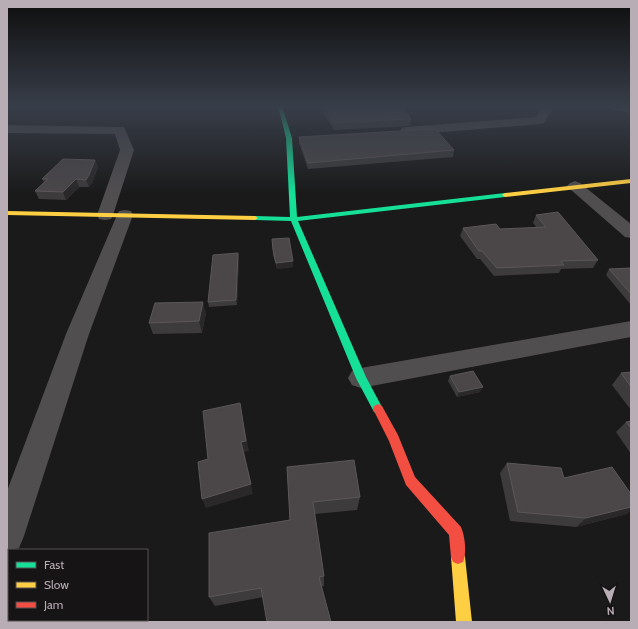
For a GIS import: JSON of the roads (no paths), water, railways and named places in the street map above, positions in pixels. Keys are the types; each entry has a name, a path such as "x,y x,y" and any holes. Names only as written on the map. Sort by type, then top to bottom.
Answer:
{"street":[{"path":"7,536 16,483 72,350 104,263 115,215 127,150 122,135"},
{"path":"305,137 289,138 294,218 361,378 394,438 410,481 456,532 464,622"},
{"path":"7,213 294,218 444,203 575,186 631,181"},
{"path":"575,186 631,233"},
{"path":"361,378 631,329"}]}
